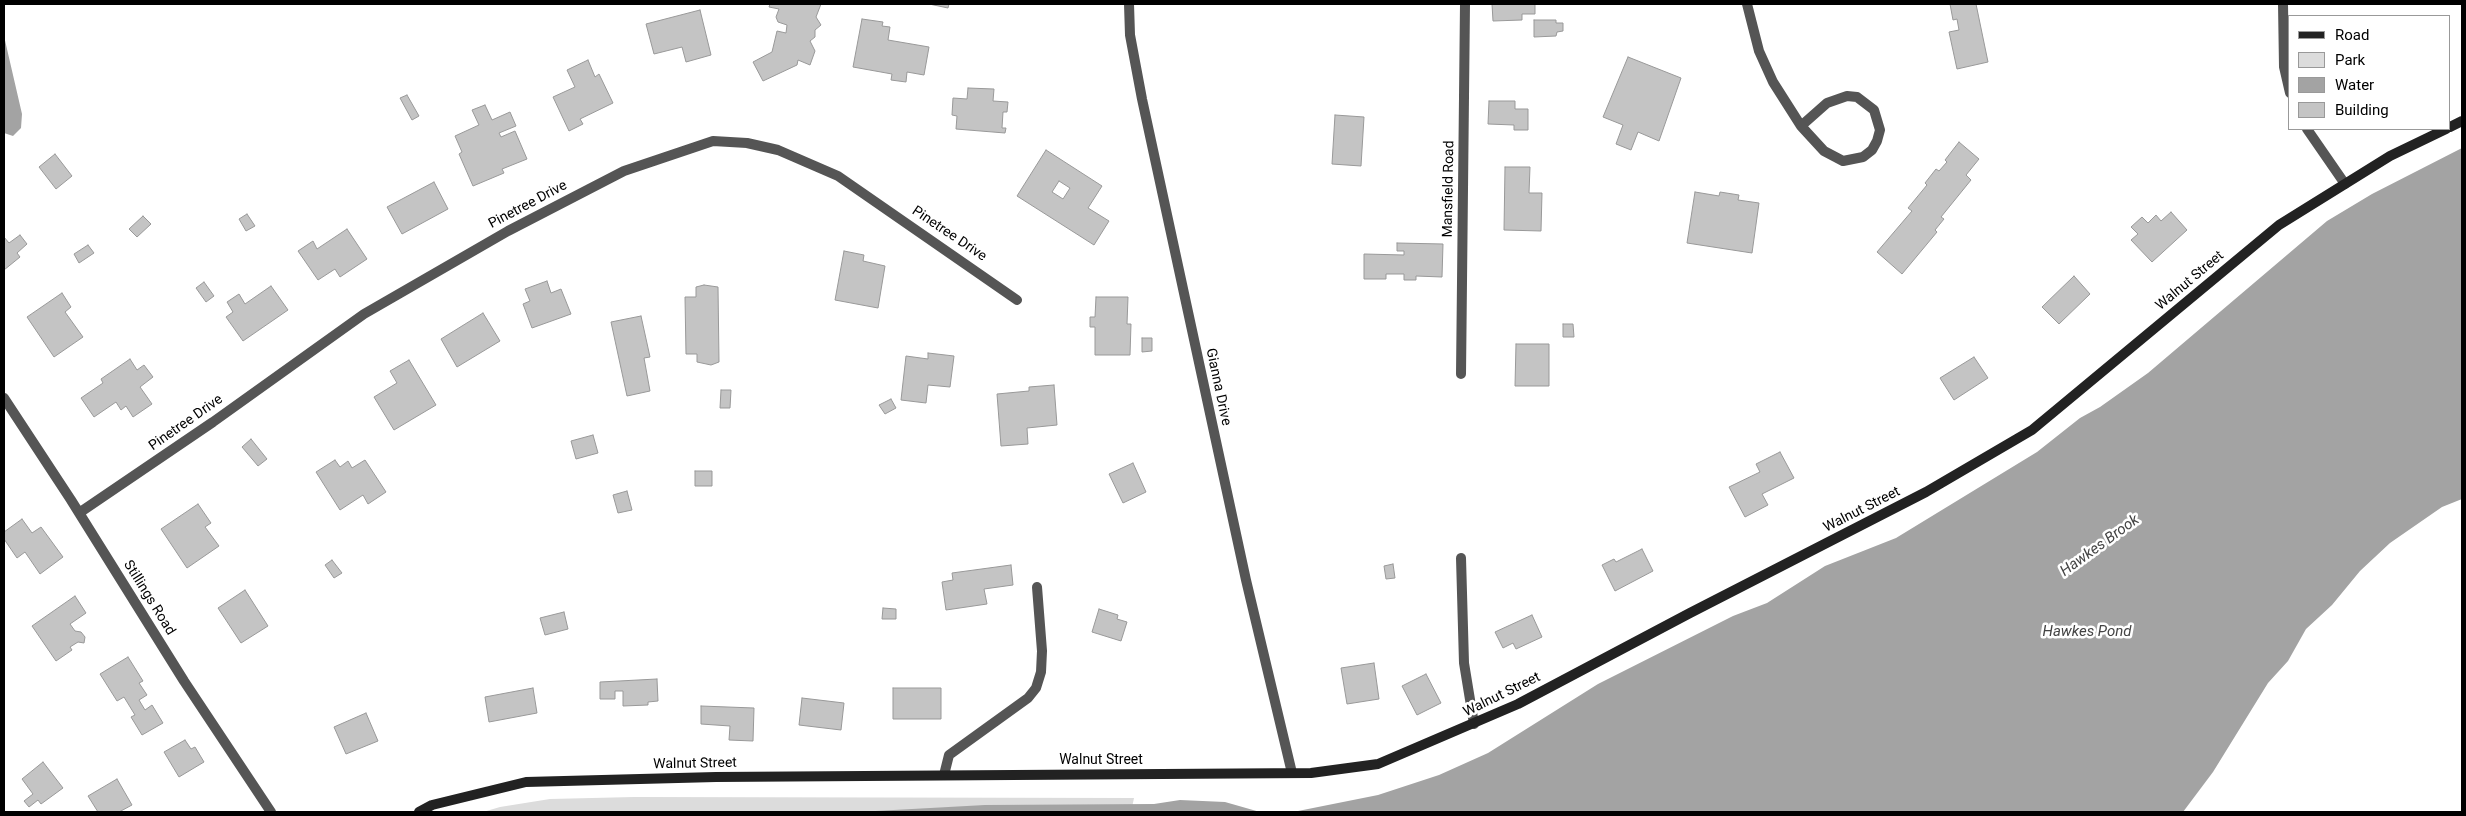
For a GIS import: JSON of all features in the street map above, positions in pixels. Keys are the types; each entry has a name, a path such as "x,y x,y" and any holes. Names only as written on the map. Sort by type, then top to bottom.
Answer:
{"main road":[{"name":"Walnut Street","path":"419,812 432,805 526,782 716,777 1310,773 1378,764 1518,704 1926,492 2032,430 2279,225 2390,156 2444,130"}],"street":[{"name":"Gianna Drive","path":"1129,4 1130,36 1142,99 1219,458 1292,773"},
{"name":"Mansfield Road","path":"1461,374 1465,4"},
{"path":"1747,4 1759,51 1774,82 1801,126 1824,151 1843,161 1858,158 1872,150 1880,130 1874,110 1857,97 1847,96 1827,103 1801,126"},
{"path":"2283,4 2284,67 2288,84"},
{"path":"2308,130 2345,184"},
{"name":"Pinetree Drive","path":"79,513 213,422 364,314 508,231 624,171 713,141 747,143 778,150 838,176 1017,300"},
{"name":"Stillings Road","path":"4,398 79,513 184,681 271,812"},
{"path":"1461,558 1464,663 1474,724"},
{"path":"944,775 949,755 1028,698 1036,688 1041,672 1042,651 1036,587"}],"green space":[{"path":"634,797 1134,798 1131,812 483,812 500,807 550,799"}],"water":[{"path":"4,36 22,114 21,128 13,136 4,133"},
{"name":"Hawkes Pond","path":"2462,148 2462,499 2442,507 2390,543 2360,571 2332,605 2306,629 2288,661 2268,683 2213,772 2183,812 1293,812 1378,795 1439,775 1488,753 1598,684 1733,616 1767,603 1825,566 1896,538 2037,452 2080,418 2100,407 2148,373 2327,221 2372,194"},
{"path":"1180,800 1225,802 1260,812 857,812 985,805 1154,804"}],"building":[{"path":"770,4 821,4 816,17 821,25 815,30 815,37 810,41 815,51 810,65 798,60 797,65 763,81 753,62 772,52 777,31 786,33 787,25 778,22 776,17 779,9 769,7"},
{"path":"929,4 949,4 948,8"},
{"path":"1492,4 1535,4 1535,14 1522,14 1522,20 1493,21"},
{"path":"1950,4 1976,4 1988,62 1957,69 1949,32 1959,30 1957,19 1953,20"},
{"path":"700,10 711,55 686,62 682,47 654,54 646,24"},
{"path":"862,19 883,22 882,26 890,27 888,40 929,47 924,75 907,72 906,82 891,80 892,74 853,67"},
{"path":"1534,20 1556,20 1556,23 1563,23 1563,31 1557,32 1556,36 1534,37"},
{"path":"1628,57 1681,78 1659,141 1638,132 1631,150 1616,144 1623,125 1603,117"},
{"path":"588,60 595,77 599,74 613,103 580,119 583,124 569,131 553,97 575,87 567,70"},
{"path":"968,88 994,89 993,101 1008,102 1007,112 1003,112 1002,128 1006,128 1005,133 956,129 957,116 952,115 953,98 967,99"},
{"path":"407,95 419,116 412,120 400,98"},
{"path":"1489,101 1515,101 1515,109 1528,109 1528,130 1514,130 1514,125 1488,124"},
{"path":"485,105 492,120 510,112 516,126 499,133 501,137 515,131 527,159 502,169 504,173 473,186 459,154 462,152 455,136 479,125 472,110"},
{"path":"1335,115 1364,117 1361,166 1332,164"},
{"path":"1959,142 1979,159 1966,175 1971,180 1941,217 1944,219 1935,230 1937,232 1902,274 1877,252 1912,211 1908,208 1927,185 1925,183 1936,169 1939,171 1947,162 1945,160"},
{"path":"1046,150 1102,186 1088,208 1109,221 1094,245 1017,196","holes":["1059,181 1070,188 1063,199 1052,192"]},
{"path":"55,154 72,176 56,189 39,167"},
{"path":"1505,167 1530,167 1529,193 1542,193 1541,231 1504,230"},
{"path":"434,182 448,209 402,234 387,207"},
{"path":"1695,192 1719,196 1720,192 1739,195 1738,200 1759,203 1752,253 1687,243"},
{"path":"2171,212 2187,230 2152,262 2131,240 2138,234 2131,227 2142,217 2148,223 2156,215 2161,221"},
{"path":"247,214 255,226 246,231 239,219"},
{"path":"143,216 151,224 137,237 129,229"},
{"path":"347,229 367,259 340,277 335,269 318,280 298,251 313,241 317,249"},
{"path":"20,235 27,244 17,253 20,257 4,270 4,237 9,243"},
{"path":"1397,243 1443,244 1442,277 1416,276 1416,280 1404,280 1404,274 1386,274 1386,279 1364,279 1364,254 1404,255 1404,251 1397,251"},
{"path":"88,245 94,253 79,263 74,254"},
{"path":"844,251 864,255 863,261 885,266 878,308 835,300"},
{"path":"2074,276 2090,294 2059,324 2042,307"},
{"path":"547,281 551,293 561,289 571,314 532,328 523,304 530,301 525,289"},
{"path":"204,282 214,296 206,302 196,288"},
{"path":"704,285 718,287 719,362 711,365 697,362 697,354 686,354 685,297 696,297 696,287"},
{"path":"271,286 288,310 243,341 226,317 233,312 227,302 239,294 245,304"},
{"path":"62,293 71,307 65,312 83,337 54,357 27,317"},
{"path":"1096,297 1128,297 1127,324 1131,324 1130,355 1095,355 1095,327 1090,327 1090,317 1095,317"},
{"path":"483,313 500,341 457,367 441,339"},
{"path":"641,316 650,357 644,358 650,391 627,396 611,322"},
{"path":"1563,324 1573,324 1574,337 1563,337"},
{"path":"1142,338 1152,338 1152,351 1142,352"},
{"path":"1516,344 1549,344 1549,386 1515,386"},
{"path":"928,353 954,356 950,387 928,385 926,403 901,400 906,356 928,359"},
{"path":"1974,357 1988,378 1954,400 1940,378"},
{"path":"130,359 137,370 144,365 153,377 140,387 152,404 133,417 126,406 121,410 116,402 94,417 81,398 103,383 101,379"},
{"path":"409,360 436,405 394,430 374,397 397,383 390,371"},
{"path":"1054,385 1057,425 1027,428 1028,444 1001,446 997,394 1029,391 1029,387"},
{"path":"721,390 731,390 730,408 720,408"},
{"path":"891,399 896,408 885,414 879,405"},
{"path":"593,435 598,453 576,459 571,441"},
{"path":"251,439 267,459 258,466 242,447"},
{"path":"1780,452 1794,478 1762,494 1768,505 1745,517 1729,487 1760,472 1756,464"},
{"path":"335,460 340,467 348,461 352,468 365,460 386,492 368,504 363,495 340,510 316,472"},
{"path":"1133,463 1146,492 1123,503 1109,474"},
{"path":"695,471 712,471 712,486 695,486"},
{"path":"627,491 632,510 618,513 613,495"},
{"path":"198,504 211,523 205,527 219,546 187,568 161,529"},
{"path":"22,519 32,533 41,527 63,557 40,574 25,552 17,558 4,539 4,532"},
{"path":"1642,549 1653,571 1615,591 1602,565 1614,559 1616,562"},
{"path":"332,560 342,573 334,578 325,565"},
{"path":"1393,564 1395,578 1386,579 1384,566"},
{"path":"1011,565 1013,585 984,589 987,604 946,610 942,582 953,580 952,573"},
{"path":"245,590 268,626 241,643 218,608"},
{"path":"75,596 86,613 70,624 75,631 81,632 85,637 84,643 78,642 70,647 72,650 56,661 32,626"},
{"path":"883,608 896,609 896,619 882,619"},
{"path":"1099,609 1118,615 1117,619 1127,622 1121,641 1092,632"},
{"path":"564,612 568,629 545,635 540,618"},
{"path":"1532,615 1542,637 1516,649 1513,643 1503,648 1495,632"},
{"path":"128,657 143,681 139,683 147,695 139,700 145,710 152,705 163,723 142,735 131,717 135,715 124,697 117,701 100,674"},
{"path":"1374,663 1379,699 1347,704 1341,668"},
{"path":"1426,674 1441,703 1417,715 1402,686"},
{"path":"657,679 658,701 648,702 648,705 623,706 623,691 615,691 615,699 600,699 600,682"},
{"path":"533,688 537,713 489,722 485,697"},
{"path":"893,688 941,688 941,719 893,719"},
{"path":"802,698 844,703 841,730 799,725"},
{"path":"701,706 754,708 753,741 729,740 730,726 701,724"},
{"path":"366,713 378,741 346,754 334,727"},
{"path":"185,740 191,749 195,747 204,762 179,777 164,752"},
{"path":"43,762 63,788 41,804 38,800 29,807 24,801 33,794 22,779"},
{"path":"117,779 132,805 119,812 98,812 88,796"}],"water label":[{"name":"Hawkes Brook","path":"2100,546"}]}
